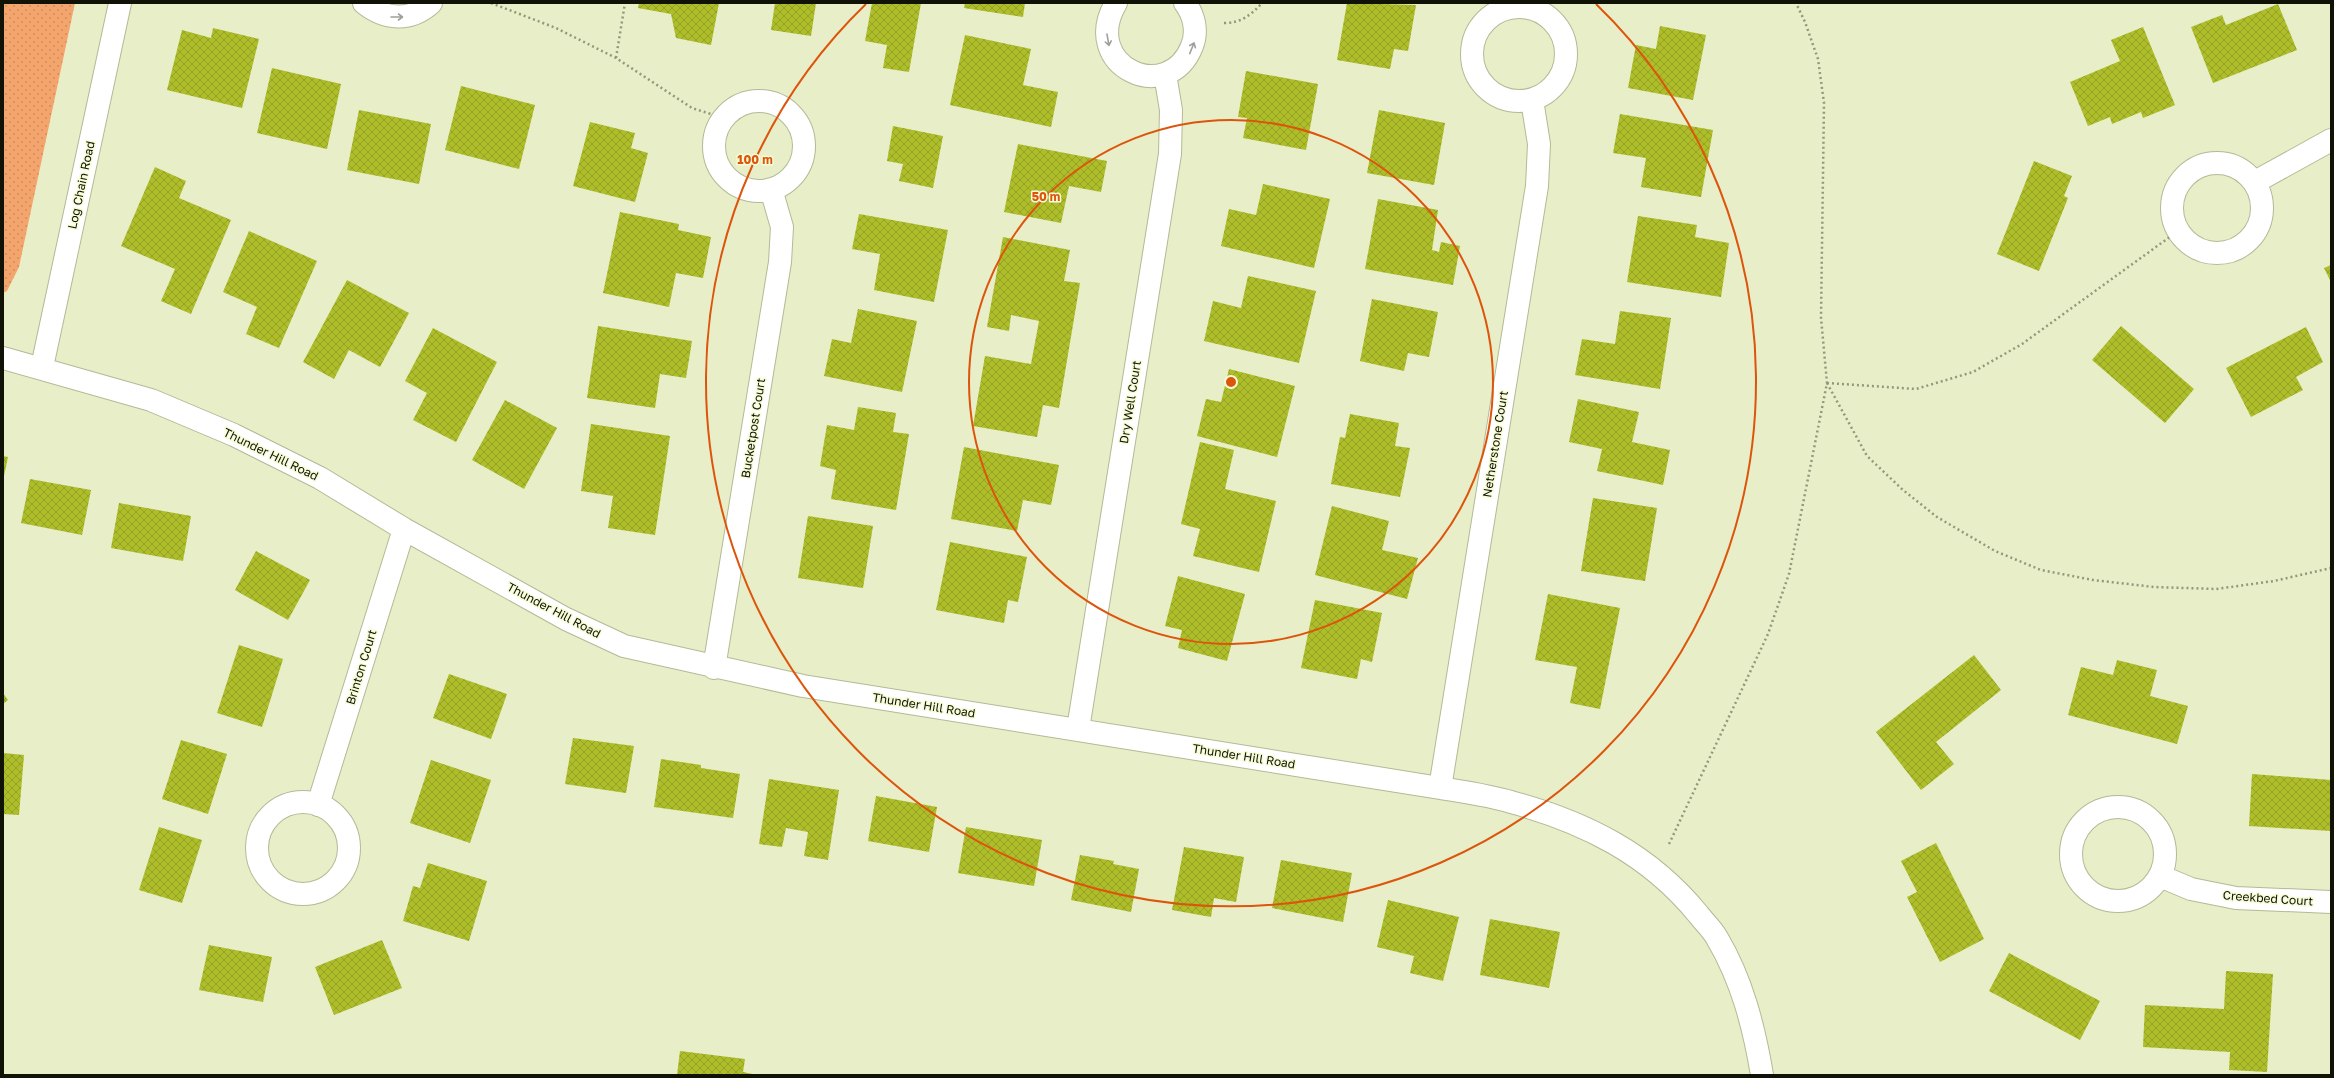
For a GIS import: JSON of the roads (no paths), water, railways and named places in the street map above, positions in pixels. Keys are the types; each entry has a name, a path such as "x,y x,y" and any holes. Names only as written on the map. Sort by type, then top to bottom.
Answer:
{"street":[{"name":"Log Chain Road","path":"42,367 120,3"},
{"path":"364,3 375,12 389,16 404,17 418,13 431,3"},
{"path":"1116,3 1109,14 1106,29 1108,43 1114,56 1123,67 1136,74 1150,76 1165,74 1179,66 1189,55 1194,40 1195,25 1190,11 1184,3"},
{"path":"1503,6 1518,6 1533,9 1547,15 1557,26 1564,40 1567,55 1560,76 1546,94 1532,100 1516,102 1500,98 1486,89 1476,76 1472,61 1474,39 1479,29 1489,17 1503,6"},
{"name":"Dry Well Court","path":"1078,729 1170,154 1171,110 1165,74"},
{"name":"Netherstone Court","path":"1440,788 1537,186 1539,144 1532,100"},
{"path":"764,101 779,105 791,114 800,127 804,142 802,157 796,171 785,182 771,189 757,191 744,189 731,182 722,172 716,159 713,144 716,131 723,118 734,108 748,102 764,101"},
{"path":"2255,182 2331,140"},
{"path":"2215,162 2230,164 2244,170 2255,182 2261,195 2263,210 2260,224 2252,236 2242,246 2228,252 2207,252 2187,242 2178,231 2172,216 2172,201 2177,186 2186,174 2200,165 2215,162"},
{"name":"Bucketpost Court","path":"714,668 780,262 782,227 771,189"},
{"name":"Thunder Hill Road","path":"3,358 42,367 151,400 234,435 320,478 404,528 566,620 624,646 714,668 802,686 1440,788 1511,802 1566,820 1619,844 1656,872 1684,898 1716,937 1740,986 1755,1033 1762,1075"},
{"name":"Brinton Court","path":"318,805 404,528"},
{"path":"303,802 318,805 331,811 341,822 347,835 349,850 346,864 339,877 329,887 315,893 301,895 287,892 273,884 263,872 257,857 257,841 260,830 273,813 286,805 303,802"},
{"path":"2106,808 2130,808 2137,810 2150,818 2160,831 2165,846 2165,862 2160,876 2150,889 2132,899 2122,902 2106,900 2092,894 2081,884 2073,870 2070,854 2073,839 2080,825 2092,814 2106,808"},
{"name":"Creekbed Court","path":"2160,876 2191,889 2236,898 2331,902"}]}
